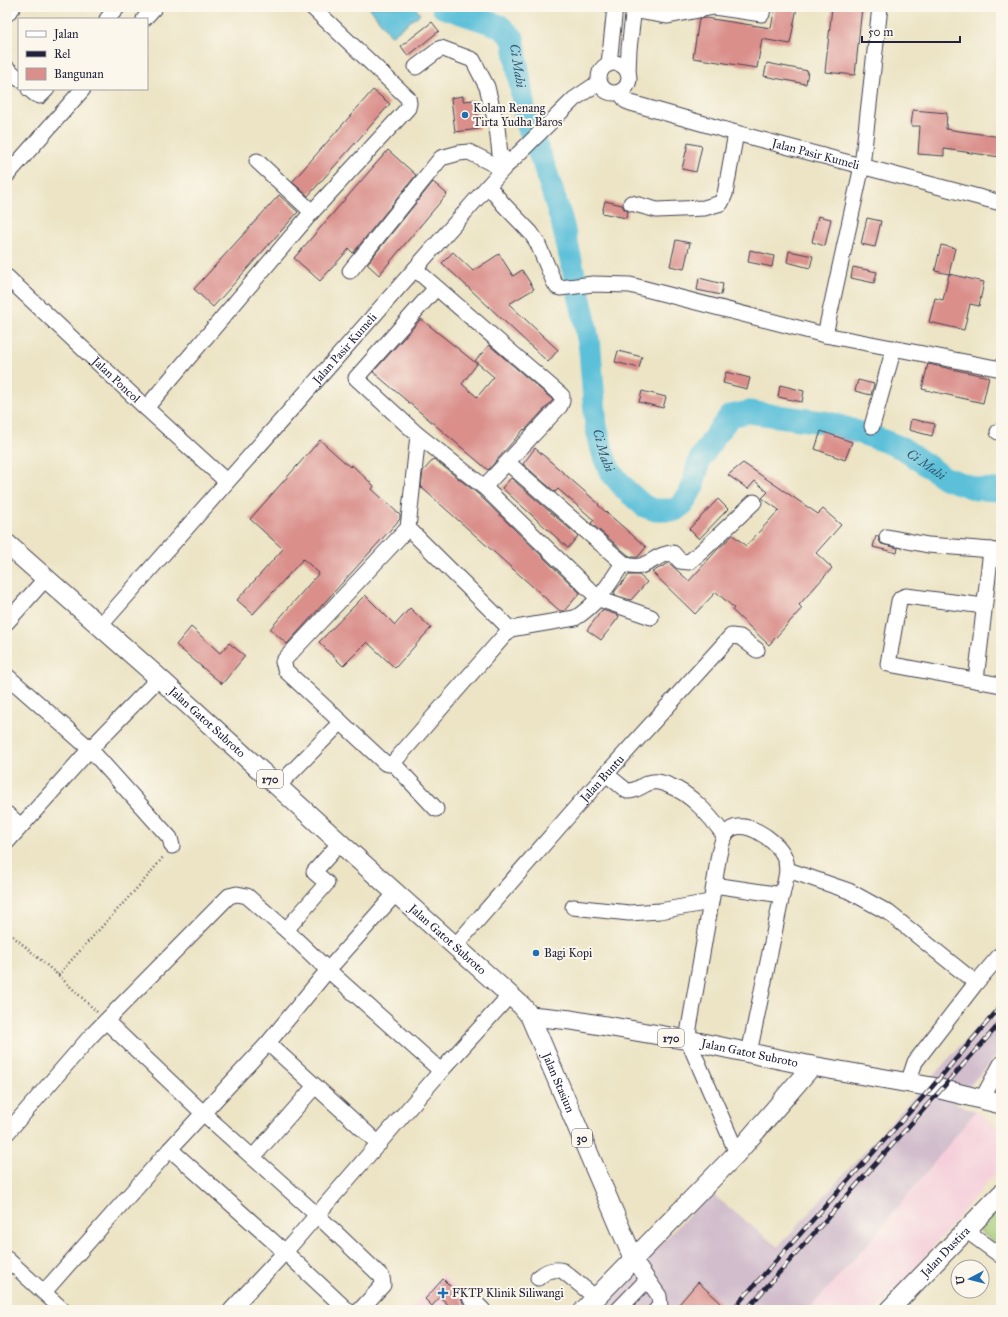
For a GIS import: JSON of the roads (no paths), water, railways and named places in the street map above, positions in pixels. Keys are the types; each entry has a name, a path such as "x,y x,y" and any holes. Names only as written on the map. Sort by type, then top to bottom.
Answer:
{"main road":[{"name":"Jalan Gatot Subroto","path":"7,544 160,678 454,946 510,995 530,1016 571,1020 688,1040 812,1066 942,1089 1001,1104"},
{"name":"Jalan Stasiun","path":"530,1016 634,1260"},
{"path":"543,1048 546,1036 553,1027 562,1022 571,1020"},
{"path":"590,1303 634,1260 737,1153 812,1066"},
{"name":"Jalan Dustira","path":"889,1310 967,1231 1001,1194"}],"street":[{"path":"7,14 13,7"},
{"path":"108,18 118,7"},
{"path":"145,18 155,7"},
{"path":"146,408 312,212 408,108 408,98 312,7"},
{"path":"609,64 615,7"},
{"path":"620,92 626,88 629,81 629,49 633,8 668,16 714,7 762,14 763,7"},
{"name":"Jalan Pasir Kumeli","path":"100,626 226,481 488,186 509,163 574,99 592,87 600,84 605,90 612,93 620,92 626,101 631,103 736,133 862,166 880,7"},
{"path":"416,67 442,48 473,60 487,87 497,127 500,154 509,163"},
{"path":"600,84 599,76 603,69 609,64 617,63 624,67 628,73"},
{"path":"7,68 18,78"},
{"path":"30,90 40,96 46,90"},
{"path":"7,175 81,90"},
{"path":"631,203 657,210 704,208 721,203 736,133"},
{"path":"350,271 441,158 469,152 509,163"},
{"path":"258,161 312,212"},
{"path":"825,335 862,166 1001,203"},
{"path":"488,186 531,233 537,242 557,287 560,288 600,284 630,285 825,335 1001,368"},
{"path":"415,269 562,396 560,406 484,487"},
{"name":"Jalan Poncol","path":"7,277 226,481"},
{"path":"436,288 356,378 418,435 484,487 599,599 651,617"},
{"path":"872,426 894,348"},
{"path":"418,435 408,528 283,662 286,671 385,763 393,763 510,630 575,618 583,614 599,599 623,563"},
{"path":"508,463 628,566 641,566 647,564 666,553 673,553 680,561 689,562 702,552 754,502"},
{"path":"408,528 510,630"},
{"path":"887,537 928,545 996,551 984,606 976,680"},
{"path":"7,622 46,578"},
{"path":"984,606 906,596 901,598 899,601 888,664 1001,685"},
{"name":"Jalan Buntu","path":"454,946 606,774 731,636 740,637 757,650"},
{"path":"7,676 90,749 170,838 172,846"},
{"path":"7,842 90,749 160,678"},
{"path":"278,786 341,722"},
{"path":"393,763 436,808"},
{"path":"606,774 627,791 631,792 650,782 661,783 677,789 694,800 715,822 725,836"},
{"path":"7,814 21,826"},
{"path":"737,1153 688,1040 710,902 721,847 725,836 733,829 744,827 754,829 779,847 784,856 788,870 750,1053"},
{"path":"286,930 327,883 314,872 340,842"},
{"path":"788,870 849,891 889,913 976,983"},
{"path":"714,885 782,895"},
{"path":"44,1292 170,1149 268,1043 328,970 396,893"},
{"path":"7,1133 106,1021 229,896 237,894 247,896 441,1071"},
{"path":"573,907 629,913 660,911 710,902"},
{"path":"908,1083 915,1062 976,983 1001,954"},
{"path":"231,1310 285,1252 441,1071 510,995"},
{"path":"106,1021 204,1113 317,1215 382,1277 383,1285 360,1310"},
{"path":"268,1043 379,1144"},
{"path":"982,1099 1001,1064"},
{"path":"253,1157 316,1086"},
{"path":"170,1149 347,1310"},
{"path":"967,1231 1001,1256"},
{"path":"7,1259 63,1310"},
{"path":"634,1260 659,1296 660,1306 656,1310"},
{"path":"538,1278 545,1272 556,1269 563,1271 590,1303"},
{"path":"618,1310 647,1280"},
{"path":"470,1297 483,1310"}],"water":[{"path":"369,7 415,7 420,14 391,36"}],"waterway":[{"name":"Ci Mahi","path":"443,7 500,26 513,38 526,121 544,165 562,222 583,312 590,350 596,426 604,457 610,471 626,490 644,506 655,510 675,510 683,504 693,486 699,461 715,436 730,416 749,412 830,423 902,448 945,478 977,489 1001,490"}],"railway":[{"path":"732,1310 932,1087 1001,1006"},
{"path":"746,1310 1001,1022"}],"place":[{"name":"Kolam Renang Tirta Yudha Baros","path":"465,115"},
{"name":"Bagi Kopi","path":"536,953"},
{"name":"FKTP Klinik Siliwangi","path":"443,1293"}]}
